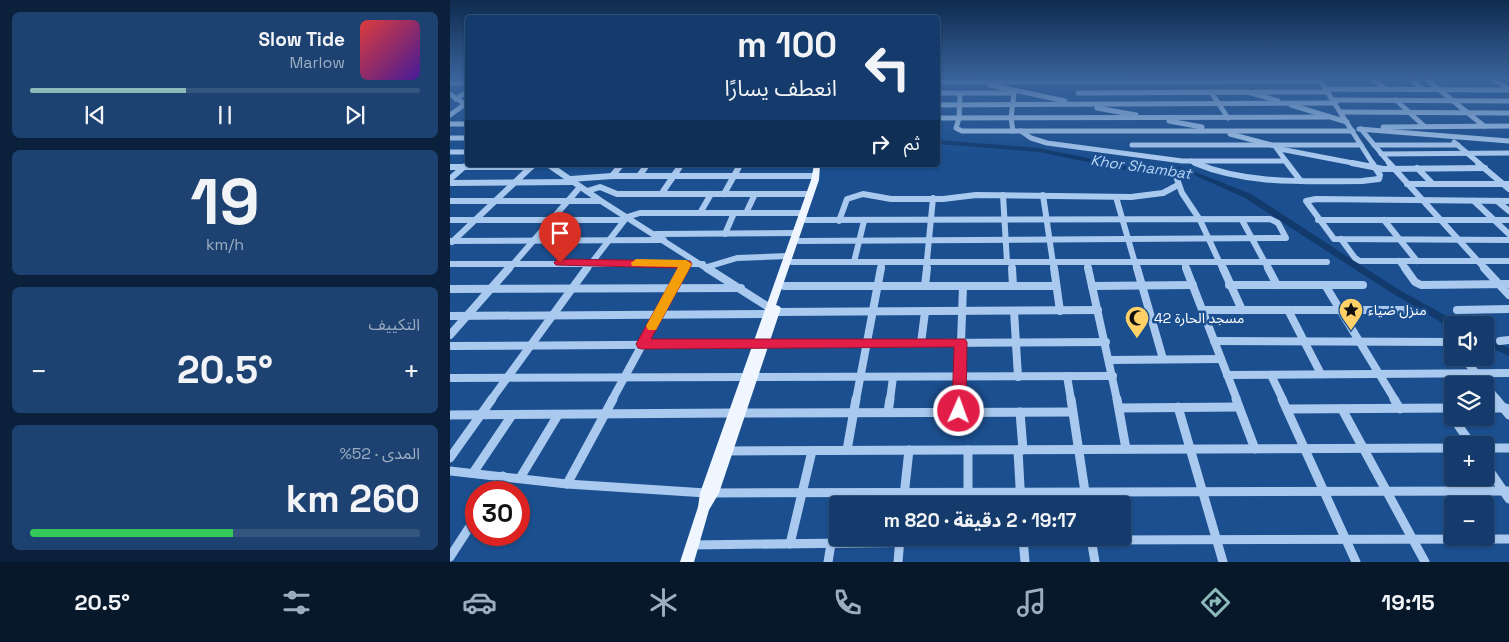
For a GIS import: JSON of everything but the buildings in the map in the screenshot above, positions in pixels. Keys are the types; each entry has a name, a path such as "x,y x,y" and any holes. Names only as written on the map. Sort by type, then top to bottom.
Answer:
{"main road":[{"path":"805,217 817,167"},
{"path":"687,562 771,311 821,175 822,167"},
{"path":"771,311 784,286 790,259"},
{"path":"709,493 727,451 737,413"}],"street":[{"path":"960,105 956,128 959,130 1299,131 1371,129 1509,142"},
{"path":"1012,105 1013,131"},
{"path":"1085,105 1217,130 1276,147 1376,168 1485,168"},
{"path":"1220,105 1228,118"},
{"path":"1290,105 1348,122"},
{"path":"1191,161 1216,171 1237,176 1300,180 1376,180 1381,177 1337,105"},
{"path":"1402,105 1424,126"},
{"path":"1458,105 1484,126"},
{"path":"452,113 465,107"},
{"path":"1342,112 1509,113"},
{"path":"940,118 1328,117"},
{"path":"1078,118 1081,131"},
{"path":"1268,118 1278,131"},
{"path":"450,124 465,124"},
{"path":"1371,129 1386,126 1509,126"},
{"path":"1361,129 1422,201 1509,295"},
{"path":"1022,131 1030,138 1039,142 1191,161 1286,161"},
{"path":"1126,131 1135,154"},
{"path":"1162,131 1168,145"},
{"path":"1299,131 1310,146"},
{"path":"1447,135 1506,184 1509,189"},
{"path":"450,138 465,138"},
{"path":"1132,145 1276,147 1361,145"},
{"path":"1203,145 1211,161"},
{"path":"1374,145 1458,145"},
{"path":"1432,145 1442,154"},
{"path":"1276,147 1300,180"},
{"path":"450,152 465,152"},
{"path":"1381,154 1509,153"},
{"path":"450,167 465,166"},
{"path":"450,181 465,167"},
{"path":"451,242 531,167"},
{"path":"552,167 601,200 625,219 656,234 741,288 771,311"},
{"path":"612,176 619,167"},
{"path":"639,176 646,167"},
{"path":"662,193 680,167"},
{"path":"724,194 739,167"},
{"path":"1418,168 1433,184"},
{"path":"450,181 575,183 612,176 816,176"},
{"path":"1176,176 1178,185 1210,240 1242,310"},
{"path":"450,334 567,200 575,183"},
{"path":"1407,184 1506,184"},
{"path":"839,221 847,199 857,194 891,198 943,199 968,196 1043,195 1116,197 1150,195 1166,191 1178,185"},
{"path":"588,191 600,187 608,188 617,194 810,194"},
{"path":"700,213 711,194"},
{"path":"746,213 755,194"},
{"path":"1043,195 1048,240 1060,310"},
{"path":"1003,196 1006,240 1013,286"},
{"path":"1116,197 1163,360"},
{"path":"925,286 933,198"},
{"path":"450,200 601,200"},
{"path":"1509,201 1306,201 1331,237 1341,239 1509,240"},
{"path":"1474,201 1509,234"},
{"path":"1498,201 1509,211"},
{"path":"450,220 625,219 640,213 746,213 839,221 1273,220 1278,223 1286,238 1253,240 859,241 725,234 656,234"},
{"path":"725,234 734,213"},
{"path":"450,458 572,288 625,219"},
{"path":"1242,220 1276,285"},
{"path":"1318,220 1509,220"},
{"path":"1384,220 1417,261"},
{"path":"854,262 864,221"},
{"path":"1341,239 1358,260 1509,261"},
{"path":"451,242 664,240"},
{"path":"450,264 592,262 705,266 737,257 854,262 1327,262"},
{"path":"1399,261 1415,282 1421,285 1509,284"},
{"path":"847,450 882,262"},
{"path":"1087,262 1110,360 1126,449"},
{"path":"1184,262 1255,449"},
{"path":"567,484 686,264"},
{"path":"1092,286 1193,285"},
{"path":"1230,285 1362,285"},
{"path":"1325,285 1400,409"},
{"path":"784,286 1055,286"},
{"path":"959,411 963,286"},
{"path":"450,289 741,288"},
{"path":"1457,310 1509,309"},
{"path":"450,316 658,316 771,311 1014,312 1098,310"},
{"path":"1203,310 1408,310"},
{"path":"1288,310 1321,374"},
{"path":"921,343 925,312"},
{"path":"1014,312 1018,377"},
{"path":"1214,340 1444,342"},
{"path":"450,346 1106,342"},
{"path":"1110,360 1221,359"},
{"path":"1470,366 1507,410"},
{"path":"1227,375 1509,373"},
{"path":"1271,375 1356,562"},
{"path":"1068,376 1086,496"},
{"path":"450,378 1113,376"},
{"path":"888,412 893,377"},
{"path":"1178,407 1223,562"},
{"path":"1120,408 1239,407"},
{"path":"1287,409 1400,409 1444,412"},
{"path":"1342,409 1425,562"},
{"path":"1494,409 1507,410"},
{"path":"450,415 959,411 1072,412"},
{"path":"1020,412 1021,496"},
{"path":"472,474 512,415"},
{"path":"520,478 558,415"},
{"path":"727,451 1444,448"},
{"path":"1494,448 1509,448"},
{"path":"790,544 812,450"},
{"path":"904,496 910,450"},
{"path":"968,450 968,492"},
{"path":"450,470 567,484 709,493 1387,492 1507,494"},
{"path":"500,481 503,476"},
{"path":"1494,476 1507,494"},
{"path":"450,557 465,534"},
{"path":"1131,539 1509,540"},
{"path":"692,545 829,544"},
{"path":"828,562 831,546"},
{"path":"898,562 899,546"},
{"path":"1024,546 1025,562"},
{"path":"1093,546 1095,562"}],"waterway":[{"name":"Khor Shambat","path":"940,142 1039,150 1131,169 1179,169 1196,174 1248,196 1393,290 1444,319"},
{"name":"Khor Shambat","path":"1494,345 1509,352"}],"slow traffic":[{"path":"636,263 686,264 652,326"}],"place":[{"name":"منزل ضياء","path":"1351,331"},
{"name":"مسجد الحارة 42","path":"1137,339"}],"route":[{"path":"560,263 686,264 642,344 961,342 959,411"}]}
